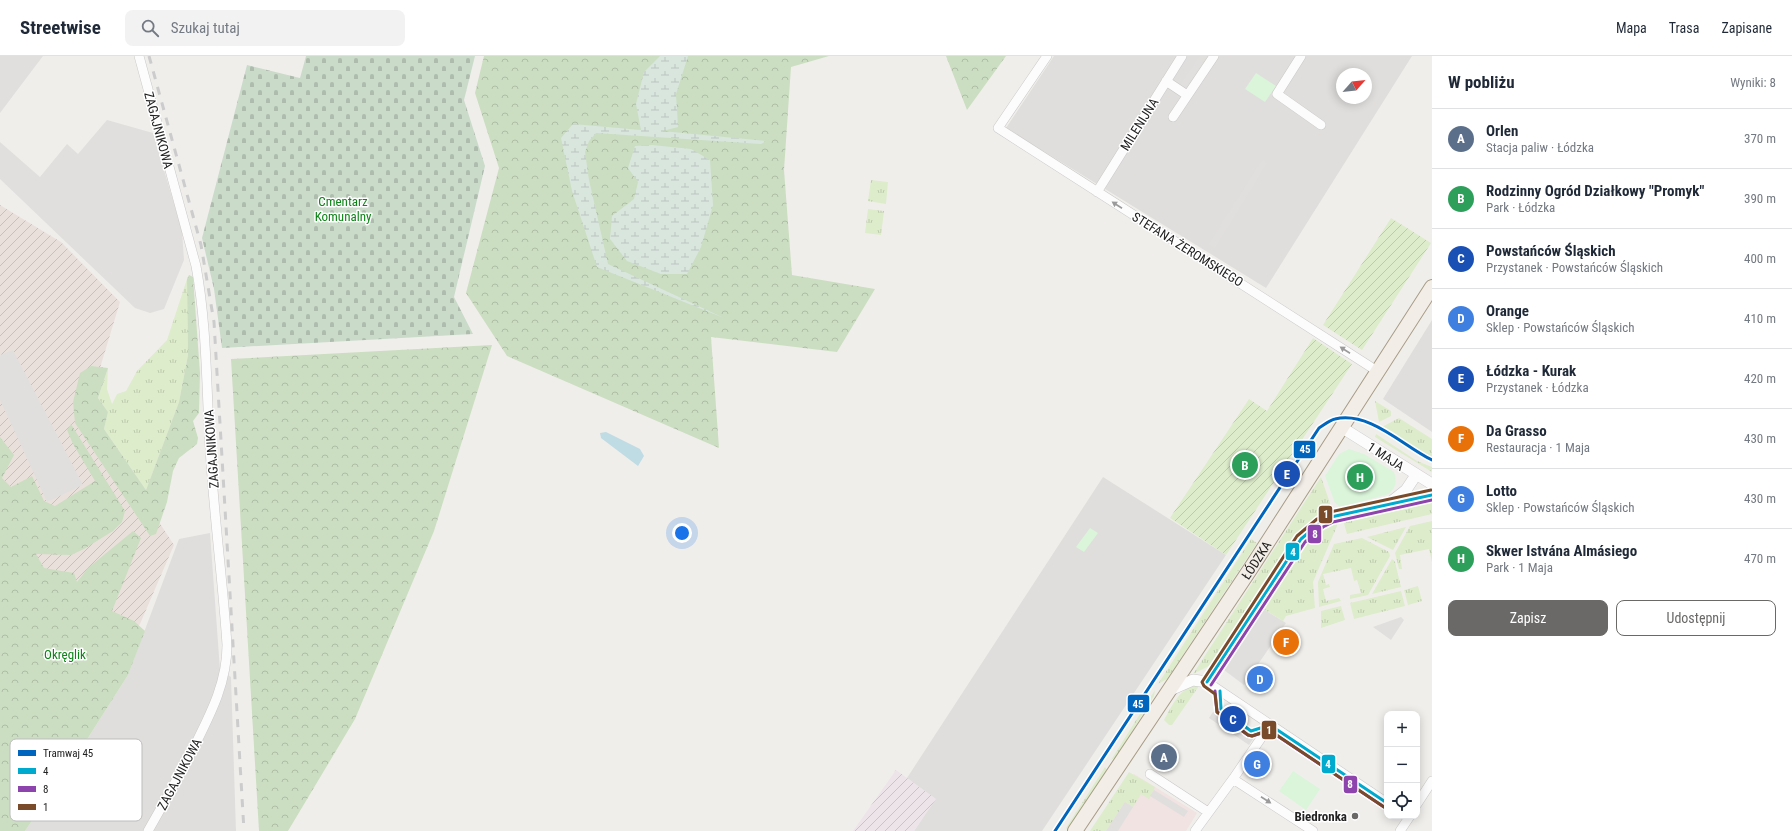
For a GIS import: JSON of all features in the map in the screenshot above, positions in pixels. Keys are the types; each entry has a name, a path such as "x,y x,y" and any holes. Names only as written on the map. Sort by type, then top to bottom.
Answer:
{"main road":[{"name":"ŁÓDZKA","path":"1075,831 1242,581 1432,286"}],"street":[{"name":"ZAGAJNIKOWA","path":"139,56 196,266 201,291 211,464 227,645 225,669 220,691 212,711 178,779 148,831"},
{"name":"STEFANA ŻEROMSKIEGO","path":"1047,56 998,128 1377,371"},
{"name":"MILENIJNA","path":"1097,192 1182,56"},
{"path":"1173,117 1214,56"},
{"path":"1301,56 1277,94 1321,125"},
{"path":"1166,81 1188,95"},
{"name":"1 MAJA","path":"1341,427 1432,484"},
{"path":"1387,504 1406,490 1416,475"},
{"path":"1207,682 1289,557 1308,533 1320,523 1331,517 1432,495"},
{"path":"1168,692 1193,680 1207,682 1384,801"},
{"path":"1195,831 1270,725"},
{"path":"1150,774 1208,812"},
{"path":"1233,779 1313,831"},
{"path":"1420,799 1432,781"},
{"path":"1400,831 1407,819"}],"shaded area":[{"path":"0,56 43,56 0,113"},
{"path":"1054,56 1412,56 1266,288 1006,128"},
{"path":"1200,56 1207,56 1185,89 1180,85"},
{"path":"107,120 153,133 182,231 184,260 164,309 150,313 135,308 0,179 0,142 40,177 67,144 78,154"},
{"path":"1262,160 1267,163 1215,248 1209,244"},
{"path":"0,205 61,242 120,302 87,411 174,545 140,624 70,739 10,739 10,765 0,767"},
{"path":"1432,320 1432,432 1383,399"},
{"path":"13,350 83,485 47,502 0,400 0,355"},
{"path":"1103,477 1226,555 1042,831 914,831 935,799 907,778"},
{"path":"210,533 220,670 231,677 236,831 25,831 32,821 142,821 142,739 87,739 128,675 179,539"},
{"path":"1263,609 1286,623 1244,685 1224,670"},
{"path":"1401,617 1404,620 1391,640 1373,627"},
{"path":"1213,712 1253,739 1249,745 1209,718"},
{"path":"896,770 936,799 914,831 853,831"},
{"path":"1134,774 1197,813 1186,831 1096,831"},
{"path":"1154,790 1188,811 1184,817 1150,796"},
{"path":"1125,802 1133,807 1118,831 1106,831"}],"green space":[{"name":"Cmentarz Komunalny","path":"306,56 475,56 464,100 485,166 454,297 473,334 222,348 214,289 202,238 247,65 300,78"},
{"path":"484,56 829,56 791,67 784,170 792,275 875,289 837,352 711,337 719,448 507,356 466,293 499,168 475,93"},
{"path":"660,56 688,56 676,94 678,127 662,131 766,141 761,144 596,133 589,141 585,152 589,180 608,264 724,318 597,267 572,191 561,138 573,124 641,130 636,104 644,72"},
{"path":"946,56 1006,56 967,110"},
{"path":"1256,73 1276,86 1265,102 1245,89"},
{"path":"652,145 691,149 710,160 713,205 701,247 687,274 661,274 627,261 610,239 612,216 634,199 638,182 628,168 635,146"},
{"path":"871,180 888,182 886,204 868,201"},
{"path":"868,209 884,211 881,235 865,233"},
{"path":"1391,218 1431,243 1362,350 1323,325"},
{"path":"189,275 193,277 200,373 199,413 193,421 198,438 197,444 179,458 173,471 167,502 156,534 150,536 75,423 73,402 80,373 91,366 108,368 98,398 108,412 104,429 146,490 179,402 188,355 187,279"},
{"path":"187,279 188,355 179,402 146,490 104,429 108,412 98,398 108,368 107,389 112,404 117,394 126,391 137,371 167,340"},
{"path":"1313,338 1352,364 1226,555 1170,518 1249,399 1267,411"},
{"path":"492,345 434,531 355,719 288,831 259,831 231,359"},
{"path":"1375,401 1391,411 1391,416 1379,422"},
{"path":"1399,418 1432,439 1432,459 1416,451 1380,428"},
{"name":"Okręglik","path":"71,424 125,511 122,522 113,531 84,549 71,555 36,554 44,568 74,573 77,582 88,568 133,531 141,538 112,611 134,621 145,631 128,675 87,739 10,739 10,821 32,821 25,831 0,831 0,437 14,455 2,478 11,487 32,476 44,501 55,506 95,481 73,444 67,430"},
{"path":"1376,434 1417,461 1432,467 1432,472 1375,437"},
{"path":"1349,449 1364,454 1394,472 1395,484 1389,494 1340,507 1335,503 1325,476 1339,454"},
{"path":"1321,477 1332,509 1312,521 1299,534 1218,658 1209,666 1193,674"},
{"path":"1432,500 1432,514 1347,534 1343,520"},
{"path":"1432,521 1432,562 1429,549 1400,555 1402,569 1399,569 1395,553 1410,526"},
{"path":"1337,523 1313,582 1315,608 1286,616 1283,621 1262,608 1293,559 1302,548 1324,529"},
{"path":"1406,527 1393,550 1367,537"},
{"path":"1090,528 1098,533 1084,552 1076,547"},
{"path":"1362,538 1389,552 1390,556 1368,595 1350,599 1350,595 1361,593 1357,580 1354,581 1351,568 1323,574 1326,585 1329,584 1330,587 1323,589 1326,601 1339,598 1341,601 1319,607 1318,582 1334,544"},
{"path":"1251,539 1257,543 1167,679 1158,684"},
{"path":"1392,559 1395,562 1401,587 1372,594"},
{"path":"1418,586 1422,601 1408,605 1404,590"},
{"path":"1401,591 1405,606 1354,619 1350,603"},
{"path":"1341,606 1345,620 1321,628 1321,611"},
{"path":"1193,686 1199,686 1172,725 1169,725 1164,720 1173,704 1183,691"},
{"path":"1155,690 1154,696 1116,757 1111,760"},
{"path":"1105,767 1107,770 1068,830 1066,828"},
{"path":"1293,771 1320,789 1306,810 1279,791"},
{"path":"1129,772 1155,787 1149,799 1141,794 1133,807 1125,802 1106,831 1090,831"}],"water":[{"path":"606,432 640,449 644,456 638,466 601,438 600,433"}],"railway":[{"path":"149,56 201,245 214,322 244,831"}],"tram line":[{"name":"45","path":"1055,831 1319,428 1335,419 1348,418 1361,420 1386,431 1432,460"}],"transit line":[{"name":"1","path":"1384,807 1269,730 1252,736 1248,735 1217,712 1215,694 1204,686 1202,682 1297,536 1317,519 1330,512 1431,490"},
{"name":"4","path":"1207,682 1301,539 1320,523 1331,517 1432,495"},
{"name":"8","path":"1211,685 1305,542 1323,527 1333,522 1432,500"},
{"name":"8","path":"1215,691 1217,712 1248,735 1252,736 1272,730"},
{"name":"4","path":"1220,691 1221,709 1251,731 1270,725"},
{"name":"4","path":"1270,725 1384,801"},
{"name":"8","path":"1267,729 1384,807"}],"place":[{"name":"Rodzinny Ogród Działkowy \"Promyk\"","path":"1245,465"},
{"name":"Łódzka - Kurak","path":"1287,474"},
{"name":"Skwer Istvána Almásiego","path":"1360,477"},
{"name":"Da Grasso","path":"1286,642"},
{"name":"Orange","path":"1260,679"},
{"name":"Powstańców Śląskich","path":"1233,719"},
{"name":"Orlen","path":"1164,757"},
{"name":"Lotto","path":"1257,764"},
{"name":"Biedronka","path":"1355,816"}]}
